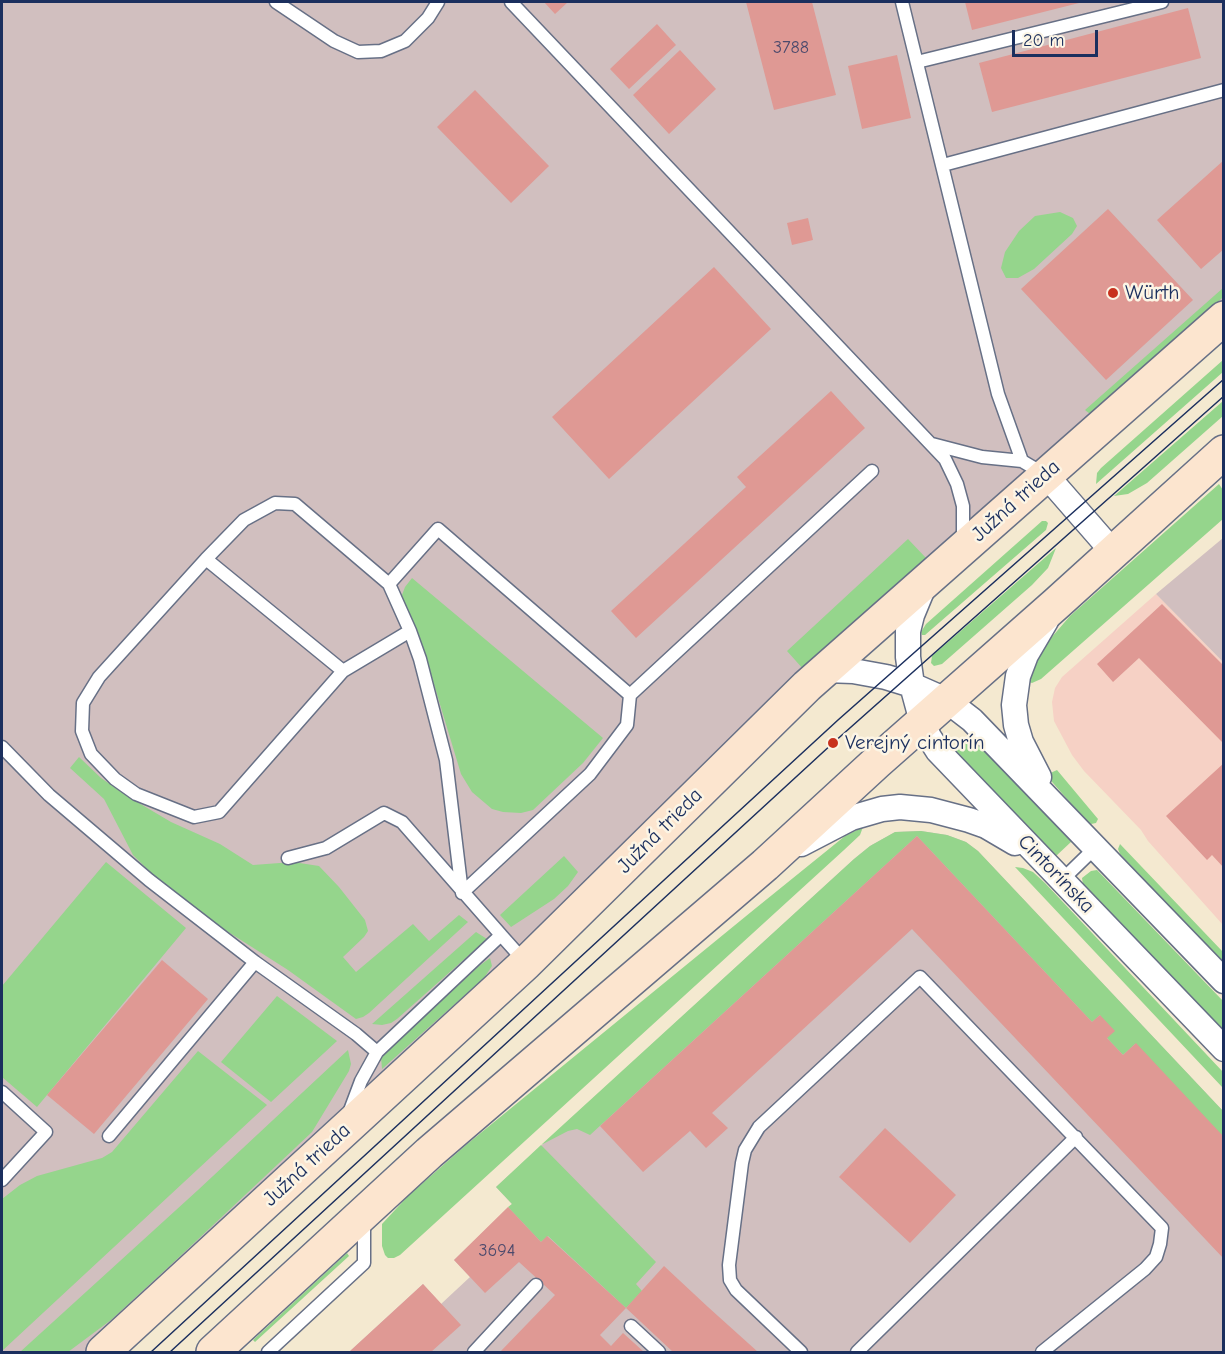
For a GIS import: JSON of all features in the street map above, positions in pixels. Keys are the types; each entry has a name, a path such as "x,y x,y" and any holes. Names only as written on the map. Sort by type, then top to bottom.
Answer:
{"street":[{"name":"Južná trieda","path":"103,1353 526,963 825,670 963,548 1034,468 1224,318"},
{"path":"213,1353 429,1153 765,865 1224,452"},
{"path":"1034,468 1113,552"},
{"name":"Cintorínska","path":"927,579 915,604 908,631 908,657 912,685 922,722 938,751 1224,1049"},
{"path":"1056,604 1026,656 1018,676 1014,710 1021,742 1057,808"},
{"path":"825,670 864,673 912,685 946,700 972,720 1224,981"},
{"path":"765,865 851,818 882,809 900,807 941,812 986,826 1005,837 1059,877"}],"lane":[{"path":"276,2 334,41 358,52 381,51 405,41 428,18 438,2"},
{"path":"511,2 945,459 957,484 963,506 963,548"},
{"path":"902,2 998,394 1034,468"},
{"path":"917,62 1162,2"},
{"path":"943,165 1224,90"},
{"path":"932,444 1034,468"},
{"path":"462,893 590,774 627,725 630,695 872,471"},
{"path":"410,631 343,671 219,812 194,817 136,794 115,779 91,754 82,731 83,703 99,677 206,559 244,520 275,503 295,504 389,584 410,631 420,659 447,760 462,893"},
{"path":"389,584 438,529 630,695"},
{"path":"206,559 343,671"},
{"path":"2,747 58,803 149,879 255,962 356,1034 377,1052"},
{"path":"288,858 326,848 384,813 402,822 462,893 526,963"},
{"path":"1059,877 1095,848"},
{"path":"341,1134 361,1081 377,1052 501,935"},
{"path":"109,1136 255,962"},
{"path":"801,1353 736,1290 729,1280 745,1150 759,1127 920,977 1161,1228 1156,1257 1145,1269 1042,1353"},
{"path":"2,1092 46,1132 2,1180"},
{"path":"857,1353 1076,1137"},
{"path":"268,1353 364,1263 366,1247 363,1214"},
{"path":"474,1353 536,1285"},
{"path":"631,1326 659,1353"}],"shaded area":[{"path":"2,2 1223,2 1223,318 103,1352 2,1352"},
{"path":"1223,538 1223,662 1156,594"},
{"path":"1156,594 1223,662 1223,925 1148,841 1141,830 1084,771 1072,755 1054,721 1052,702 1055,688 1062,677"},
{"path":"921,831 947,835 966,842 978,851 1223,1111 1223,1352 349,1352 423,1284 441,1304 470,1277 454,1260 512,1204 496,1187 854,859 870,846 895,832"}],"green space":[{"path":"1060,212 1073,218 1077,226 1072,234 1034,269 1018,278 1006,278 1001,268 1005,252 1019,231 1035,216"},
{"path":"1223,288 1221,299 1090,414 1085,410"},
{"path":"1223,360 1223,372 1096,484 1097,473 1101,468"},
{"path":"1223,401 1223,416 1147,483 1128,494 1114,496"},
{"path":"1219,484 1223,490 1223,519 1041,679 1029,682 1039,657 1051,638 1070,616"},
{"path":"1042,521 1048,523 1046,530 925,635 922,635 921,632 926,624"},
{"path":"908,539 926,558 804,670 787,651"},
{"path":"1056,548 1048,568 1032,585 942,664 934,666 931,663 932,656"},
{"path":"412,578 603,738 583,763 533,810 521,813 492,809 472,792 461,774 423,648 405,609 402,595"},
{"path":"971,736 1072,841 1055,857 954,752"},
{"path":"79,757 101,778 127,796 171,822 220,844 253,865 293,862 319,866 365,920 368,931 343,957 356,972 413,924 429,941 459,915 468,922 369,1013 356,1019 288,970 222,928 150,872 133,855 104,799 70,768"},
{"path":"1057,770 1098,819 1096,823 1087,822 1046,775"},
{"path":"863,827 860,835 844,850 400,1255 388,1258 385,1255 382,1246 382,1224 408,1196 466,1145 751,912 845,836"},
{"path":"921,831 947,835 966,842 978,851 1223,1111 1223,1137 1135,1044 1123,1055 1107,1038 1100,1015 1092,1022 917,836 590,1135 577,1129 568,1131 541,1145 854,859 870,846 895,832"},
{"path":"1120,844 1223,952 1223,963 1120,854 1118,849"},
{"path":"564,856 578,872 568,886 554,899 511,927 500,915"},
{"path":"106,862 186,928 37,1107 2,1077 2,986"},
{"path":"1015,867 1033,872 1045,883 1223,1072 1223,1088"},
{"path":"1097,870 1223,1001 1223,1035 1083,885 1082,878 1091,871"},
{"path":"476,932 487,939 397,1019 382,1025 372,1024"},
{"path":"490,958 492,966 484,978 382,1069 381,1057"},
{"path":"277,996 337,1041 271,1102 221,1062"},
{"path":"348,1050 351,1064 349,1071 312,1132 111,1320 68,1352 20,1352 198,1190"},
{"path":"198,1051 267,1105 2,1351 2,1199 20,1185 37,1176 102,1158 112,1152"},
{"path":"541,1145 656,1262 636,1284 642,1291 626,1308 548,1236 541,1242 508,1207 512,1204 496,1187"},
{"path":"347,1253 349,1256 255,1342 253,1340"}],"building":[{"path":"544,2 568,2 555,14"},
{"path":"746,2 812,2 836,95 774,110"},
{"path":"965,2 1083,2 972,30"},
{"path":"1188,8 1201,58 992,112 979,63"},
{"path":"657,24 676,45 629,89 610,69"},
{"path":"680,50 716,89 669,134 633,95"},
{"path":"897,55 911,118 862,129 848,66"},
{"path":"475,90 549,166 511,203 437,127"},
{"path":"1224,160 1224,249 1201,269 1157,220"},
{"path":"1108,209 1193,300 1106,380 1021,289"},
{"path":"808,218 813,240 792,245 787,223"},
{"path":"714,267 771,329 609,479 552,417"},
{"path":"831,391 865,428 636,638 611,611 746,487 737,477"},
{"path":"1162,604 1224,666 1224,744 1139,658 1113,682 1097,664"},
{"path":"1224,763 1224,868 1212,855 1207,860 1166,816"},
{"path":"917,836 1092,1022 1100,1015 1115,1031 1107,1038 1123,1055 1136,1043 1224,1137 1224,1259 912,929 712,1113 728,1128 706,1148 690,1131 643,1172 600,1126"},
{"path":"162,960 208,999 94,1134 47,1095"},
{"path":"885,1128 956,1195 910,1243 839,1177"},
{"path":"508,1207 541,1242 547,1236 626,1308 600,1335 611,1346 623,1333 644,1352 500,1352 555,1295 519,1262 485,1293 454,1260"},
{"path":"664,1266 758,1352 673,1352 626,1308"},
{"path":"423,1284 461,1325 431,1352 349,1352"}],"tram line":[{"path":"151,1352 838,720 1224,379"},
{"path":"170,1352 833,743 1224,396"}],"place":[{"name":"Würth","path":"1113,293"},
{"name":"Verejný cintorín","path":"833,743"}]}
